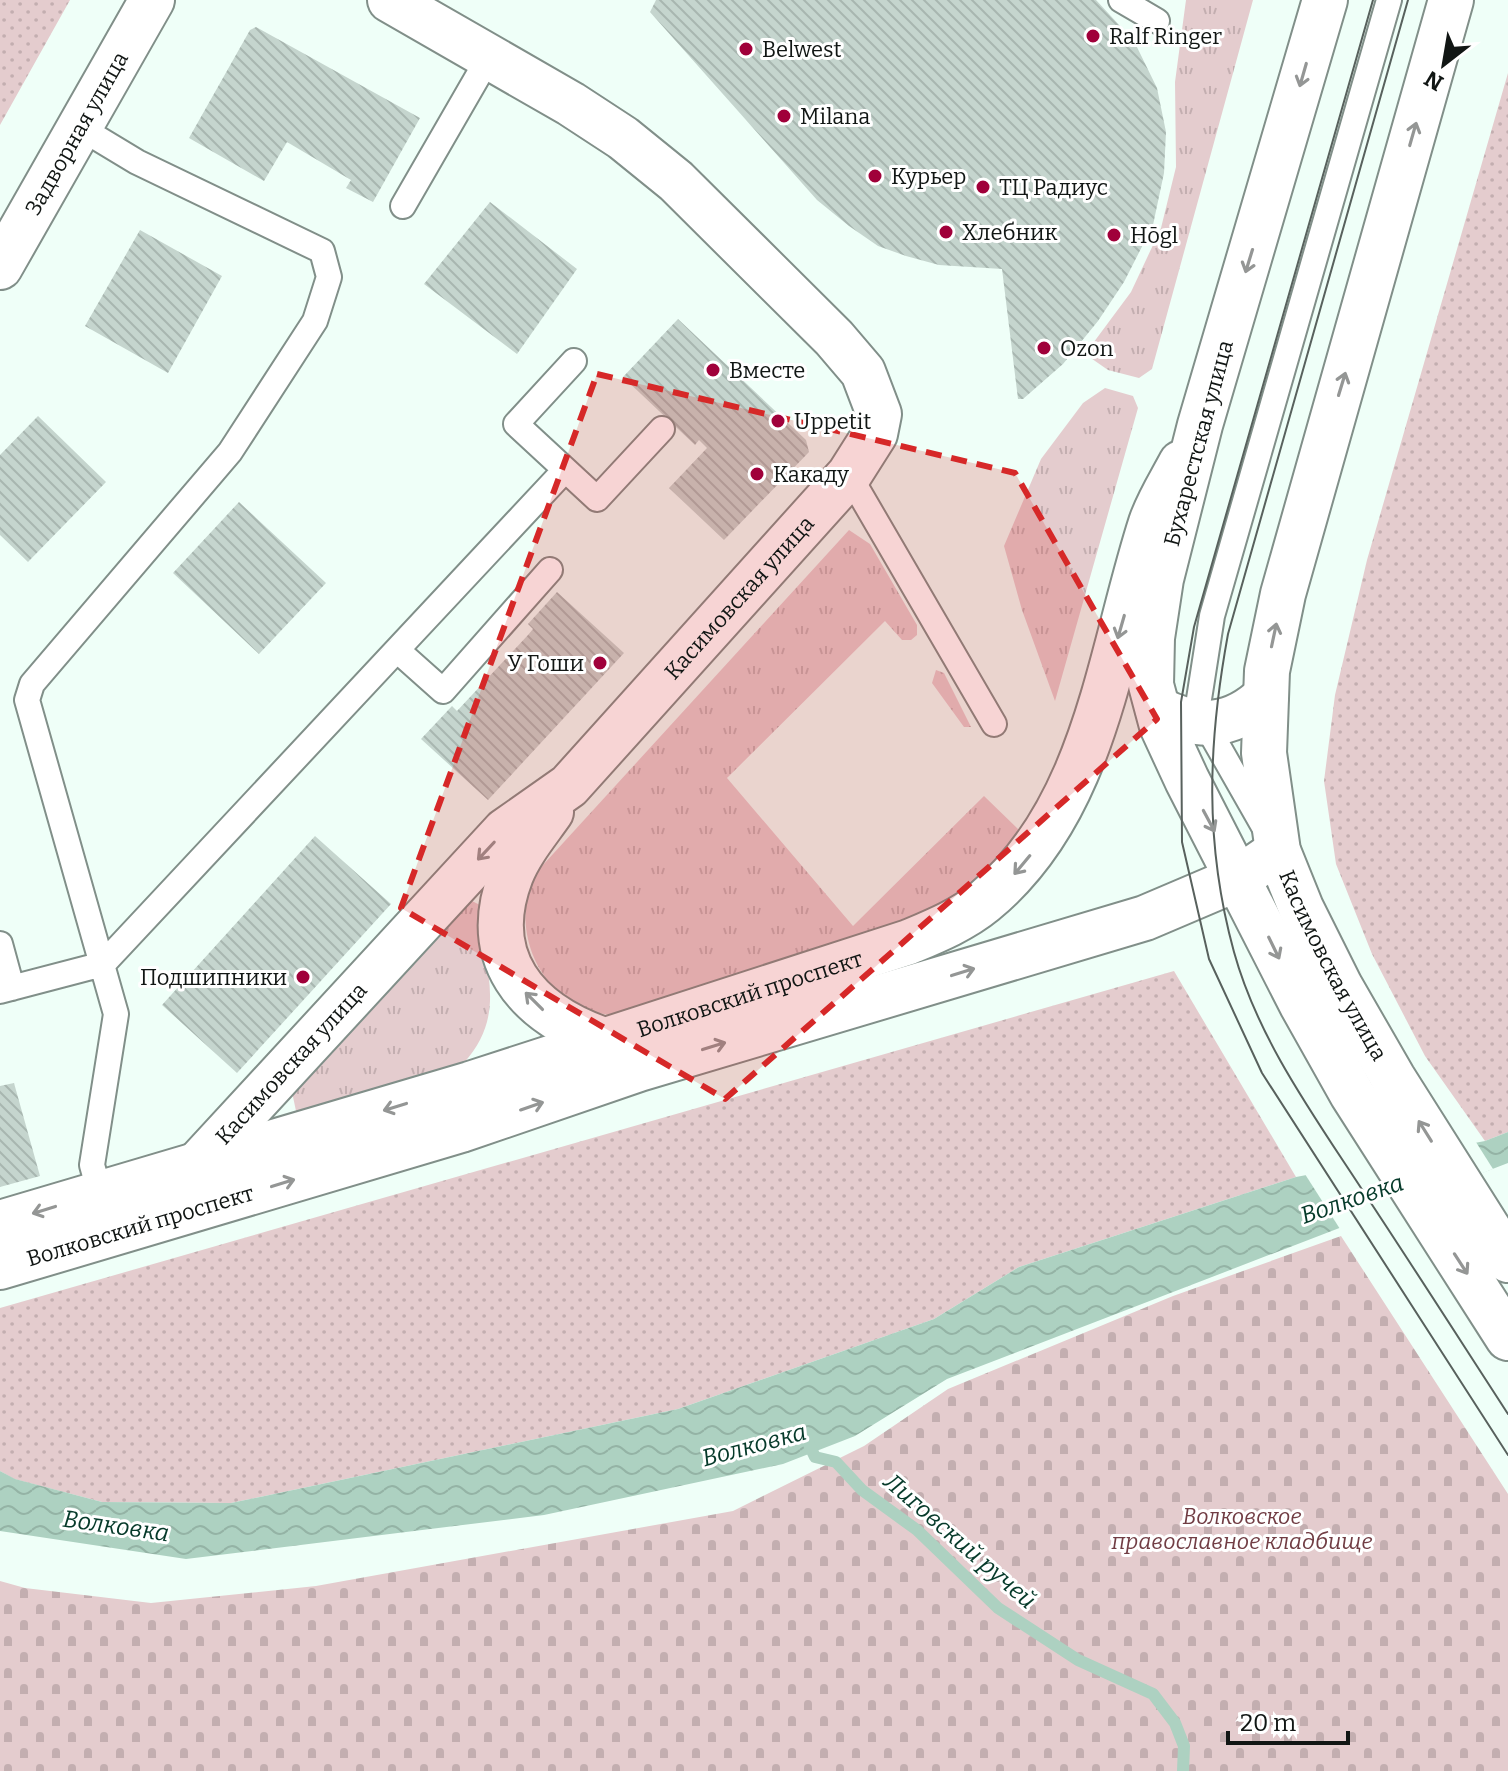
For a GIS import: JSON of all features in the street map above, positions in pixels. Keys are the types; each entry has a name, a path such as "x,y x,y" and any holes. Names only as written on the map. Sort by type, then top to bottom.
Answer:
{"street":[{"name":"Задворная улица","path":"0,267 11,221 79,127 152,0"},
{"name":"Касимовская улица","path":"196,1166 505,831 569,786 849,475 875,434 879,414 869,385 851,356 676,181 623,138 571,104 390,0"},
{"name":"Бухарестская улица","path":"1239,878 1187,780 1190,717 1151,685 1152,638 1161,579 1200,425 1325,0"},
{"path":"1278,851 1264,753 1266,696 1283,594 1310,489 1354,348 1451,0"},
{"name":"Волковский проспект","path":"0,1223 470,1084 601,1039 909,942 949,925 983,903 1020,869 1051,827 1068,794 1087,746 1152,520 1200,425"},
{"path":"1190,717 1233,720 1266,696"},
{"path":"569,786 512,872 502,902 504,948 516,982 537,1007 566,1027 601,1039"},
{"name":"Касимовская улица","path":"1278,851 1301,908 1340,986 1393,1078 1438,1191"},
{"name":"Волковский проспект","path":"0,1267 461,1130 639,1069 1145,918 1239,878 1278,851"},
{"name":"Касимовская улица","path":"1239,878 1302,1005 1352,1094 1438,1191"},
{"path":"1438,1191 1508,1260"},
{"path":"1438,1191 1508,1338"}],"lane":[{"path":"1121,0 1157,21"},
{"path":"1278,851 1190,717 1212,616 1389,0"},
{"path":"403,206 489,57"},
{"path":"79,127 137,162 322,251 329,277 315,321 230,452 32,684 27,700 116,1014 92,1165 100,1194"},
{"path":"574,361 516,424 597,499 662,429"},
{"path":"0,944 6,989 103,964 565,470"},
{"path":"849,475 994,724"},
{"path":"397,650 443,691 550,570"}],"highlighted area":[{"path":"597,374 1015,473 1157,719 725,1099 401,908"}],"green space":[{"path":"0,0 70,0 0,125"},
{"path":"1186,0 1253,0 1152,369 1139,378 1108,370 1085,354 1131,292 1161,228 1176,167 1175,82"},
{"path":"1508,73 1508,1132 1485,1141 1425,1056 1372,954 1336,864 1324,781 1335,695 1367,560"},
{"path":"1105,388 1133,396 1138,408 1055,701 1022,610 1004,546 1041,459 1083,403"},
{"path":"849,530 870,544 917,625 917,635 911,640 902,640 885,621 727,778 853,926 984,796 1019,830 990,873 929,915 620,1016 594,1012 572,1002 554,988 530,948 526,901 532,877"},
{"path":"936,670 944,673 971,727 964,727 932,683"},
{"path":"470,900 480,905 490,1007 477,1045 463,1064 304,1114 296,1111 292,1092"},
{"path":"1174,971 1296,1177 1019,1267 934,1319 678,1409 231,1503 102,1502 14,1479 0,1471 0,1308"},
{"name":"Волковское православное кладбище","path":"1341,1236 1508,1494 1508,1771 0,1771 0,1581 25,1588 151,1603 316,1586 733,1511 864,1446 948,1389 1173,1296"}],"water":[{"name":"Волковка","path":"1508,1132 1508,1163 947,1379 855,1436 783,1464 544,1515 186,1559 0,1531 0,1471 15,1479 102,1502 231,1503 678,1409 934,1319 1019,1267 1296,1177 1485,1141"}],"pier":[{"path":"1474,1139 1493,1169 1340,1229 1303,1171"}],"building":[{"name":"ТЦ Радиус","path":"656,0 1096,0 1134,41 1157,88 1166,132 1164,173 1153,225 1124,282 1098,321 1063,364 1023,399 1018,399 1002,269 939,265 906,256 878,246 849,226 817,200 650,12"},
{"path":"256,27 420,118 373,202 346,188 351,180 287,142 264,181 189,138 250,30"},
{"path":"490,202 577,269 517,354 424,284"},
{"path":"140,230 222,276 168,373 85,326"},
{"path":"678,319 806,440 809,452 724,540 669,488 707,448 699,440 695,445 623,377"},
{"path":"38,416 106,482 28,562 0,535 0,455"},
{"path":"239,502 326,583 259,654 173,573"},
{"path":"557,592 624,653 488,800 421,739 452,706 457,711 528,635 533,629 528,624"},
{"path":"315,836 391,904 237,1073 162,1005"},
{"path":"14,1083 40,1176 0,1187 0,1086"}],"waterway":[{"name":"Лиговский ручей","path":"806,1438 815,1457 836,1462 862,1490 917,1530 998,1608 1078,1660 1153,1694 1175,1723 1184,1746 1183,1771"}],"tram line":[{"path":"1373,0 1194,627 1181,702 1182,842 1209,959 1262,1073 1508,1455"},
{"path":"1408,0 1228,634 1213,754 1214,832 1224,912 1234,952 1244,984 1272,1046 1508,1414"}],"place":[{"name":"Ralf Ringer","path":"1093,36"},
{"name":"Belwest","path":"746,49"},
{"name":"Milana","path":"784,116"},
{"name":"Курьер","path":"875,176"},
{"name":"ТЦ Радиус","path":"983,187"},
{"name":"Хлебник","path":"946,232"},
{"name":"Hōgl","path":"1114,235"},
{"name":"Ozon","path":"1044,348"},
{"name":"Вместе","path":"713,370"},
{"name":"Uppetit","path":"778,421"},
{"name":"Какаду","path":"757,474"},
{"name":"У Гоши","path":"600,663"},
{"name":"Подшипники","path":"303,977"}]}
